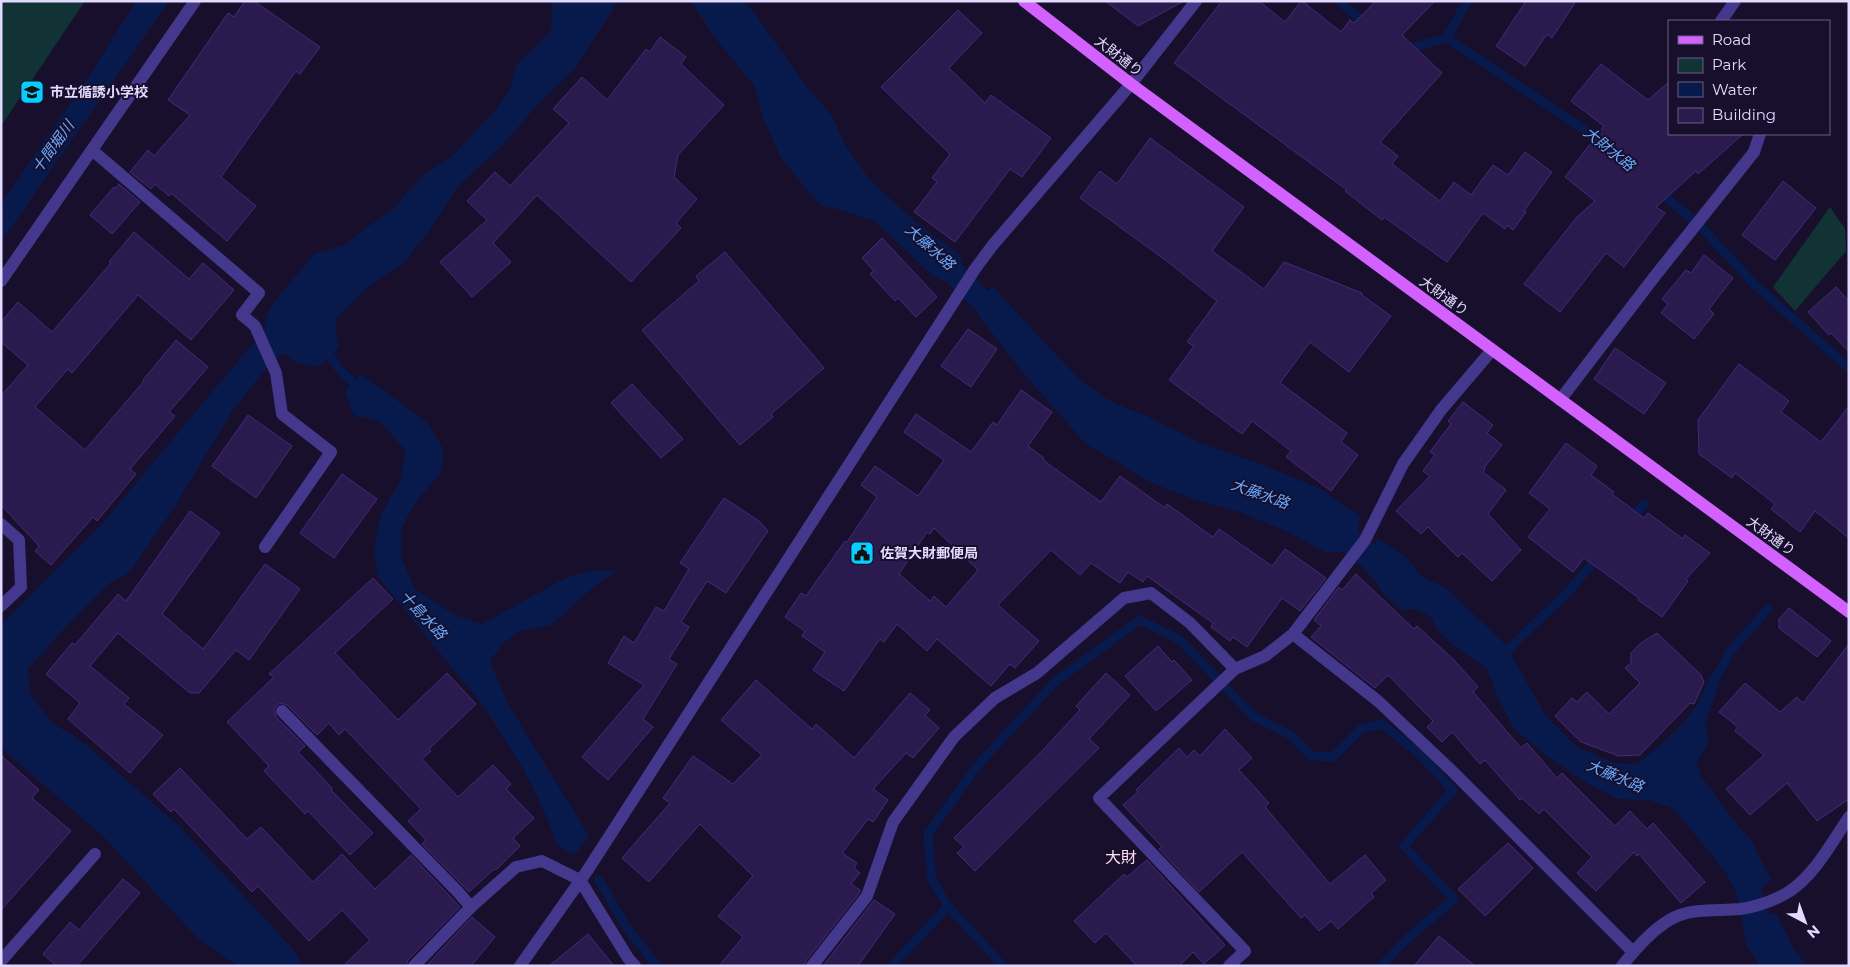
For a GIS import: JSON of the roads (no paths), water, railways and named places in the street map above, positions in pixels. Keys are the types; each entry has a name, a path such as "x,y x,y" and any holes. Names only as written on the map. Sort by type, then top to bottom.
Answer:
{"main road":[{"name":"大財通り","path":"1024,1 1131,84 1849,612"}],"street":[{"path":"1,281 195,1"},
{"path":"520,966 580,880 975,269 992,246 1131,84 1196,1"},
{"path":"1722,20 1735,1"},
{"path":"1560,400 1754,152 1760,135"},
{"path":"92,150 259,293 242,315 255,326 276,373 282,414 332,452 266,547"},
{"path":"1229,966 1245,951 1099,798 1231,672 1265,656 1293,634 1365,540 1403,464 1441,410 1492,350"},
{"path":"1,524 20,540 21,587 1,606"},
{"path":"812,966 867,896 893,822 954,737 995,698 1037,673 1124,598 1151,593 1190,623 1231,672"},
{"path":"1293,634 1378,702 1451,770 1633,952"},
{"path":"282,710 458,892 470,908"},
{"path":"1622,966 1652,933 1676,917 1700,912 1742,909 1770,901 1789,891 1806,877 1849,817"},
{"path":"1,961 95,854"},
{"path":"414,966 470,908 516,867 542,861 580,880 628,958 635,966"}],"water":[{"name":"十間堀川","path":"136,1 169,1 1,242 1,204 93,70"},
{"path":"552,1 618,1 574,70 540,102 501,147 458,186 429,231 404,262 367,288 335,320 339,347 319,367 297,363 283,353 263,372 233,410 175,506 130,572 108,584 28,669 30,694 51,722 83,742 178,825 291,947 304,966 238,966 197,938 105,838 1,748 1,624 101,525 243,355 262,335 270,307 314,254 345,245 392,210 428,171 452,156 496,110 511,87 516,65 551,30"},
{"name":"大藤水路","path":"690,1 743,1 755,14 807,87 832,116 846,147 871,181 917,223 961,255 962,265 988,291 993,287 1077,377 1110,401 1148,417 1200,443 1258,463 1319,488 1360,516 1358,532 1375,545 1377,538 1405,556 1422,577 1445,587 1505,644 1546,716 1578,748 1615,763 1636,764 1662,743 1688,717 1700,699 1710,674 1720,680 1705,725 1709,743 1697,761 1701,776 1738,826 1750,838 1771,880 1761,889 1769,914 1776,914 1793,947 1807,966 1760,966 1747,947 1737,895 1727,874 1674,809 1649,800 1618,799 1580,779 1545,755 1514,729 1497,696 1487,669 1453,645 1438,630 1430,616 1416,609 1401,610 1383,593 1363,567 1343,552 1326,552 1283,530 1240,512 1196,500 1152,483 1085,443 1023,373 973,308 946,282 933,276 876,222 845,211 822,206 806,189 780,156 763,118 754,86 719,43"},
{"path":"360,374 426,421 444,450 441,473 419,498 402,526 401,556 414,588 453,614 482,624 569,576 595,570 619,571 598,583 551,625 520,631 504,642 490,661 508,704 589,836 574,855 557,845 527,775 485,708 378,577 374,548 381,514 401,479 405,450 379,421 354,415 345,392"}],"waterway":[{"name":"大財水路","path":"1339,1 1368,26"},
{"path":"1447,38 1467,1"},
{"name":"大財水路","path":"1403,50 1447,38 1604,143"},
{"name":"大財水路","path":"1659,191 1704,230 1754,284 1849,368"},
{"name":"十島水路","path":"324,346 339,369 360,390"},
{"path":"1630,520 1645,504"},
{"path":"1499,658 1568,592 1600,555"},
{"path":"1711,687 1730,652 1768,609"},
{"path":"1003,966 948,906 932,880 928,834 978,765 1056,681 1140,620 1180,640 1253,716 1290,735 1312,756 1333,757 1361,729 1382,724 1418,753 1453,790 1404,846 1454,899 1406,940 1381,966"},
{"name":"十島水路","path":"599,880 627,928 657,966"},
{"path":"892,966 948,906"}],"place":[{"name":"市立循誘小学校","path":"32,92"},
{"name":"佐賀大財郵便局","path":"862,553"}],"district":[{"name":"大財","path":"1121,857"}]}
